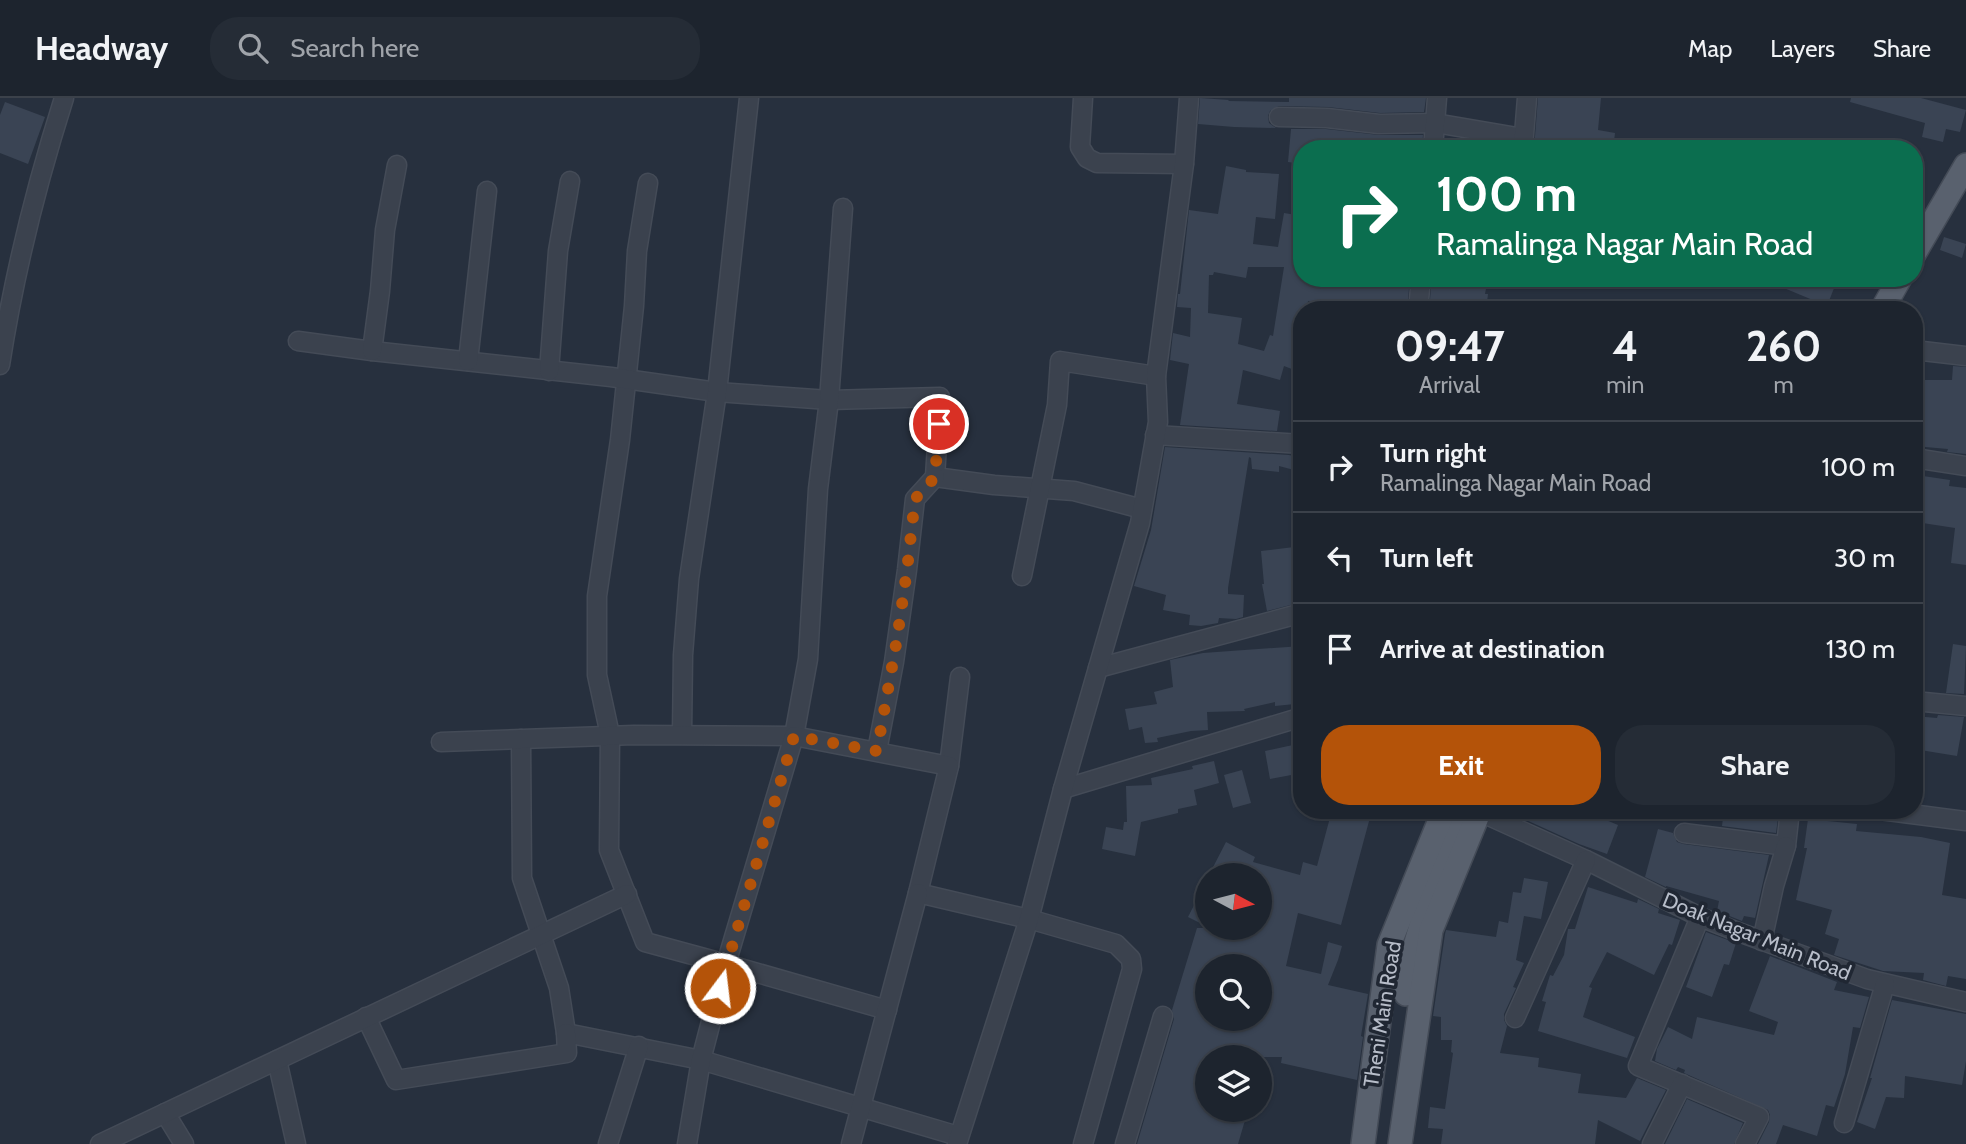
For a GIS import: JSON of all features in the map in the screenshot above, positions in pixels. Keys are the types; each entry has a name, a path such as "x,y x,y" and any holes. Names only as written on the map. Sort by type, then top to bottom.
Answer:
{"main road":[{"path":"1923,239 1966,165"},
{"name":"Theni Main Road","path":"1363,1144 1389,945 1440,819"},
{"path":"1386,1144 1410,962 1446,841 1467,819"},
{"name":"Theni Main Road","path":"1400,1144 1431,930 1471,819"}],"street":[{"path":"0,365 24,235 64,98"},
{"path":"682,734 683,655 689,579 717,392 749,98"},
{"path":"1083,98 1080,146 1087,158 1097,163 1184,164"},
{"path":"566,1033 701,1060 861,1107 958,1140 1029,919 1063,789 1136,537 1157,422 1156,376 1184,164 1189,98"},
{"path":"1434,140 1437,98"},
{"path":"1523,140 1527,98"},
{"path":"1279,117 1326,118 1379,124 1435,123 1510,140"},
{"path":"372,351 385,230 397,164"},
{"path":"549,371 558,251 570,181"},
{"path":"648,183 637,251 620,440 597,596 597,675 610,736 609,849 645,942 887,1010"},
{"path":"468,361 487,191"},
{"path":"687,1144 701,1060 726,964 794,736 808,659 818,489 829,400 843,208"},
{"path":"298,341 717,392 829,400 940,397 935,477 915,499 896,649 877,751"},
{"path":"1923,351 1966,356"},
{"path":"1022,576 1057,405 1060,361 1156,376"},
{"path":"1155,435 1293,443"},
{"path":"1923,459 1966,466"},
{"path":"935,477 1074,491 1142,509"},
{"path":"1098,668 1293,615"},
{"path":"851,1144 949,766 960,677"},
{"path":"1923,702 1966,706"},
{"path":"1063,789 1293,720"},
{"path":"441,742 682,734 794,736 949,766"},
{"path":"366,1017 396,1080 567,1054 559,988 522,878 521,739"},
{"path":"1923,816 1966,821"},
{"name":"Doak Nagar Main Road","path":"1492,819 1586,860 1700,917 1762,941 1867,979 1966,1002"},
{"path":"1762,941 1786,846 1789,819"},
{"path":"1684,833 1786,846"},
{"path":"1515,1018 1586,860"},
{"path":"918,893 1029,919 1116,944 1131,959 1132,969 1083,1144"},
{"path":"100,1144 627,894"},
{"path":"1700,917 1638,1066 1759,1117 1745,1144"},
{"path":"1844,1123 1885,984"},
{"path":"1125,1144 1163,1016"},
{"path":"608,1144 639,1046"},
{"path":"277,1060 296,1144"},
{"path":"1651,1144 1682,1084"},
{"path":"165,1113 184,1144"}],"building":[{"path":"1200,98 1289,102 1289,98 1426,98 1424,112 1380,113 1328,107 1279,106 1270,111 1268,116 1269,123 1276,128 1198,124"},
{"path":"1538,98 1601,98 1598,130 1615,133 1614,140 1535,140"},
{"path":"1851,98 1921,98 1966,110 1960,132 1946,129 1943,142 1922,137 1925,123 1850,102"},
{"path":"5,102 45,117 28,164 0,153 0,115"},
{"path":"1291,129 1423,135 1423,140 1293,140 1293,163 1288,162"},
{"path":"1226,166 1246,172 1279,174 1275,219 1256,217 1253,244 1278,247 1284,213 1293,214 1293,287 1409,287 1408,301 1293,301 1293,370 1284,366 1280,380 1243,370 1237,404 1280,411 1277,431 1180,425 1189,364 1170,360 1173,333 1190,337 1191,308 1177,307 1189,210 1218,214","holes":["1248,267 1284,267 1273,336 1270,335 1264,351 1238,344 1242,318 1208,313 1209,275 1214,272 1246,278"]},
{"path":"1944,237 1966,244 1962,258 1940,250"},
{"path":"1431,287 1486,287 1485,294 1488,294 1487,301 1430,301"},
{"path":"1782,287 1834,287 1829,301 1815,301"},
{"path":"1953,366 1966,367 1966,454 1923,447 1923,380 1952,380"},
{"path":"1165,447 1293,456 1293,470 1279,466 1279,472 1252,469 1249,457 1228,588 1228,594 1244,595 1243,617 1219,618 1218,623 1201,626 1189,625 1190,615 1163,610 1166,595 1134,586 1151,530"},
{"path":"1923,476 1950,480 1949,486 1966,488 1966,565 1951,563 1955,528 1923,523"},
{"path":"1293,547 1293,604 1267,611 1262,584 1261,551"},
{"path":"1953,644 1966,646 1964,694 1946,693"},
{"path":"1293,647 1293,704 1275,706 1275,702 1244,709 1245,711 1207,712 1208,730 1157,738 1158,742 1145,743 1142,727 1129,730 1125,709 1157,704 1154,692 1173,687 1170,660 1203,653"},
{"path":"1938,715 1964,717 1957,756 1923,750 1923,717 1937,718"},
{"path":"1293,745 1293,775 1270,779 1265,751"},
{"path":"1214,761 1219,783 1194,790 1197,805 1178,809 1178,813 1141,822 1135,856 1102,849 1106,827 1123,830 1124,822 1127,822 1126,786 1152,785 1151,778 1193,769 1192,766"},
{"path":"1242,770 1251,803 1233,808 1224,775"},
{"path":"1330,819 1370,819 1341,925 1298,913 1286,966 1321,974 1328,942 1342,946 1328,985 1368,994 1357,1080 1281,1063 1282,1057 1272,1057 1272,1045 1195,1045 1195,1122 1244,1122 1238,1144 1137,1144 1174,1019 1172,1010 1195,935 1195,940 1272,940 1272,867 1300,875 1303,862 1317,866"},
{"path":"1524,819 1604,819 1618,825 1607,854"},
{"path":"1723,819 1778,819 1776,833 1722,826"},
{"path":"1808,819 1857,824 1856,831 1921,837 1950,843 1942,895 1966,899 1966,979 1948,976 1946,986 1923,980 1924,973 1883,971 1834,955 1839,939 1825,934 1832,910 1796,900 1807,848 1804,848"},
{"path":"1658,829 1673,833 1677,842 1683,844 1769,855 1755,918 1744,916 1742,921 1717,911 1719,901 1666,887 1645,877"},
{"path":"1226,842 1255,857 1253,862 1257,863 1215,863"},
{"path":"1524,878 1548,882 1541,919 1524,916 1516,960 1524,963 1504,1014 1507,1026 1500,1053 1539,1058 1538,1067 1581,1074 1578,1093 1626,1098 1637,1078 1666,1090 1640,1141 1598,1120 1595,1144 1441,1144 1443,1129 1428,1128 1430,1107 1445,1109 1453,1053 1452,1040 1441,1040 1441,1017 1433,1016 1446,930 1496,937 1499,921 1508,923 1513,892 1521,893"},
{"path":"1588,887 1637,903 1638,899 1659,909 1658,913 1680,920 1672,945 1669,944 1654,975 1607,952 1589,987 1592,988 1583,1017 1635,1037 1627,1058 1538,1031 1546,1002 1542,1001 1550,975 1553,976 1564,955 1568,929 1575,929"},
{"path":"1195,903 1195,920 1188,917"},
{"path":"1706,932 1736,943 1729,965 1724,964 1712,997 1686,987"},
{"path":"1770,956 1837,982 1834,990 1869,997 1860,1028 1853,1027 1845,1074 1834,1107 1826,1105 1817,1136 1783,1125 1776,1144 1758,1144 1769,1122 1768,1110 1684,1073 1685,1070 1678,1067 1676,1070 1655,1061 1657,1049 1668,1027 1692,1039 1697,1017 1774,1035 1778,1022 1749,1011"},
{"path":"1892,1000 1966,1014 1966,1061 1962,1085 1905,1076 1904,1098 1886,1097 1875,1129 1857,1122 1872,1078"},
{"path":"1687,1099 1743,1123 1734,1144 1665,1144"}],"route":[{"path":"720,988 794,736 877,751 894,662 915,499 935,477 939,424"}]}
